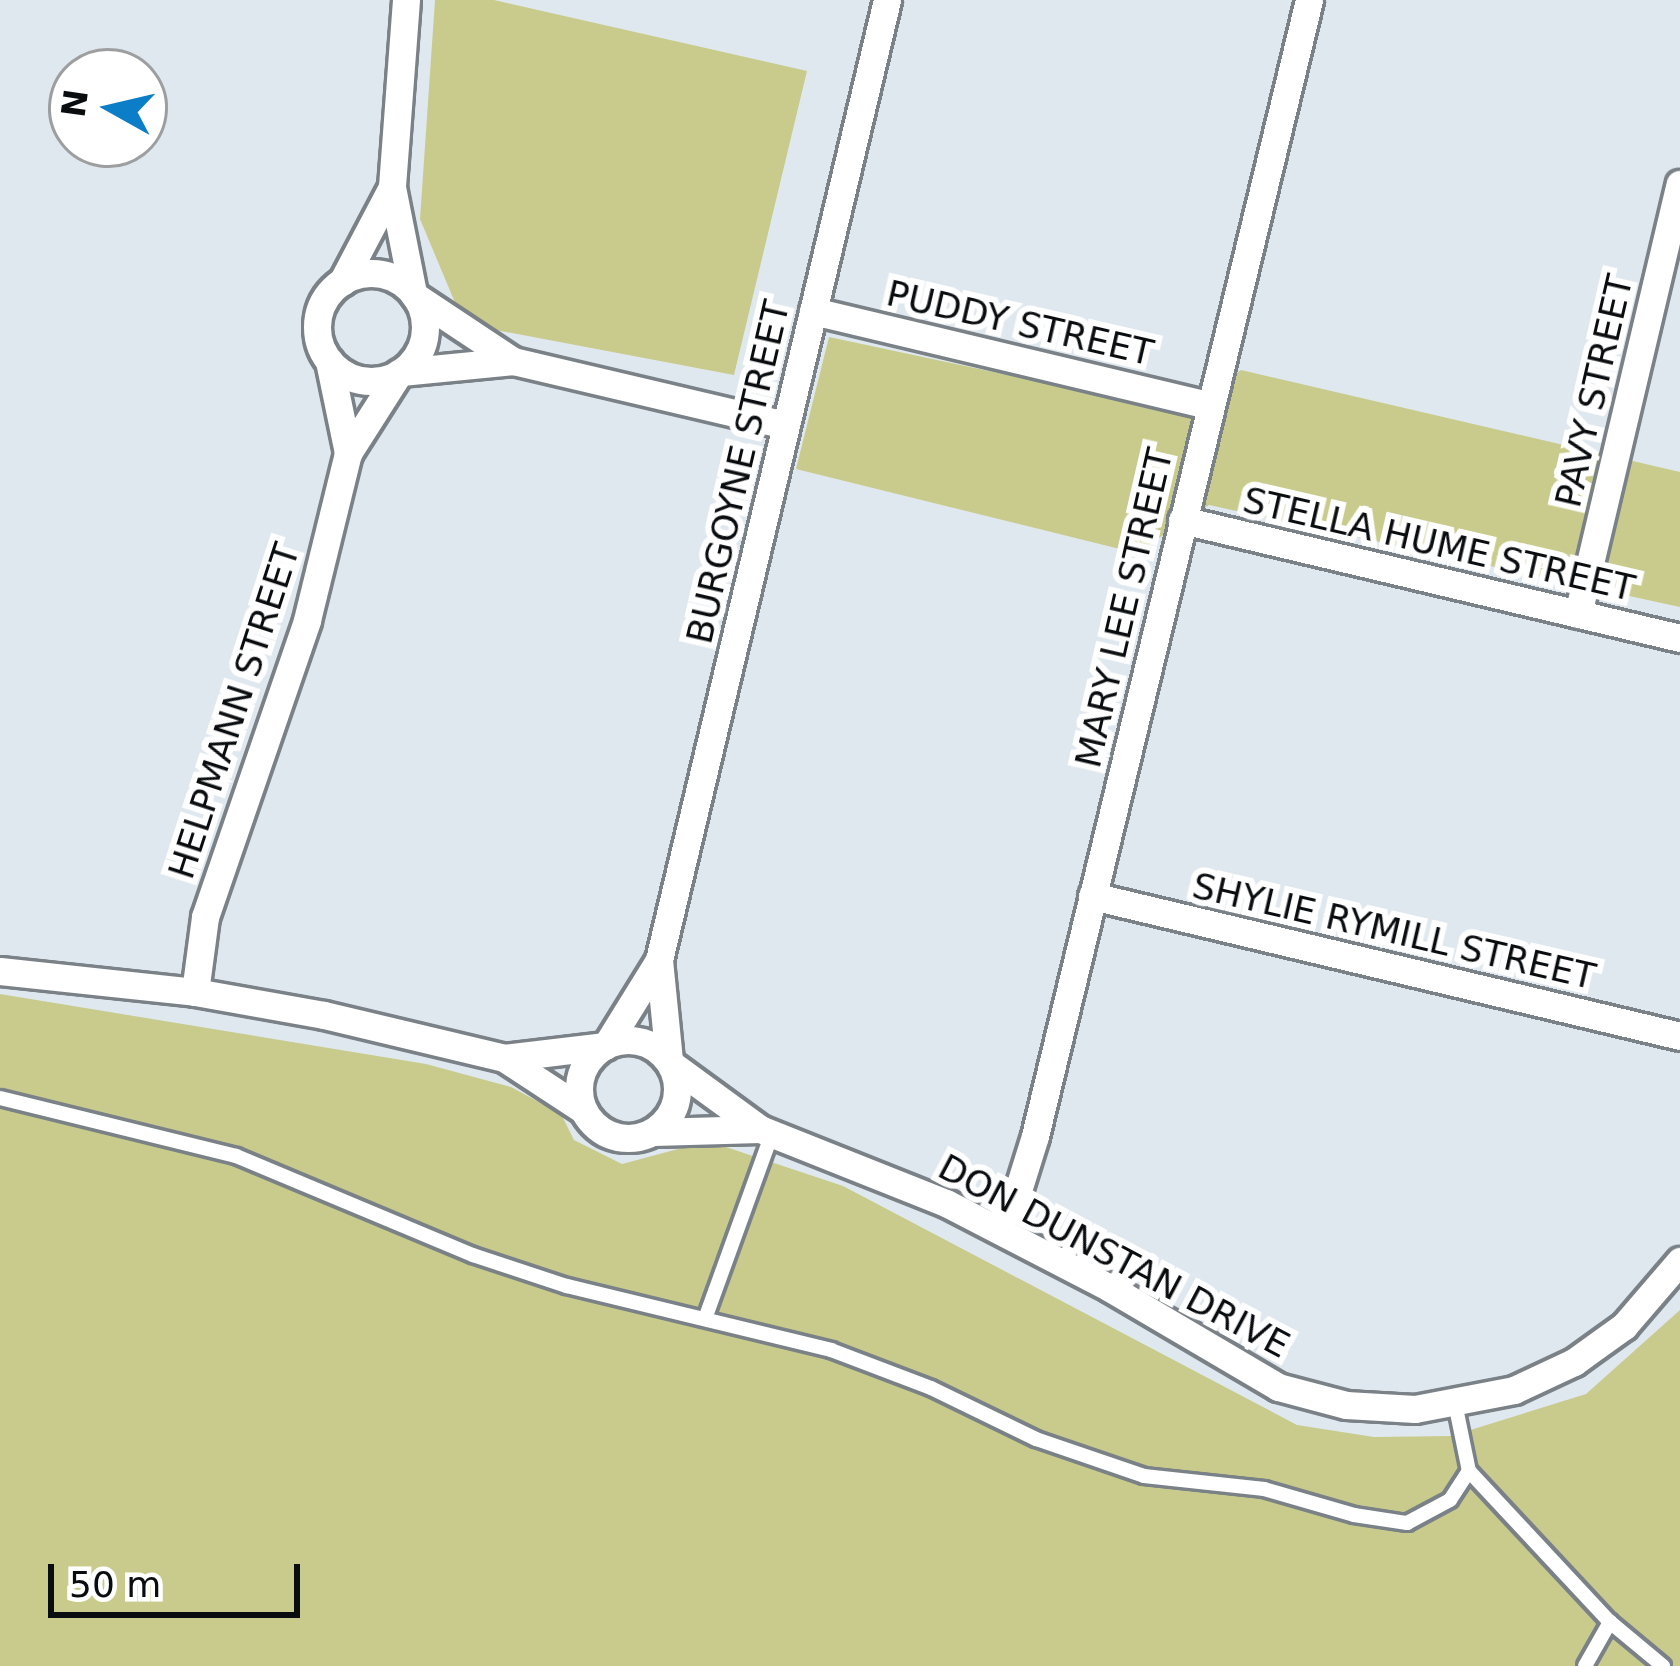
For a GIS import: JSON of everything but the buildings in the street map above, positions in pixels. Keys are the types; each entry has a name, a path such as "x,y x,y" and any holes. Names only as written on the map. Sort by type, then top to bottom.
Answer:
{"street":[{"path":"400,372 424,337 392,187 406,0"},
{"name":"BURGOYNE STREET","path":"606,1045 659,960 887,0"},
{"name":"MARY LEE STREET","path":"997,1228 1016,1197 1031,1149 1309,0"},
{"name":"PAVY STREET","path":"1578,614 1680,184"},
{"path":"392,187 318,319 329,361 362,380 513,361 786,425"},
{"path":"342,282 380,274 513,361"},
{"name":"PUDDY STREET","path":"814,311 1209,405"},
{"name":"HELPMANN STREET","path":"329,361 348,453"},
{"name":"HELPMANN STREET","path":"195,992 206,917 307,620 348,453 400,372"},
{"name":"STELLA HUME STREET","path":"1182,520 1680,638"},
{"name":"SHYLIE RYMILL STREET","path":"1092,896 1680,1036"},
{"name":"BURGOYNE STREET","path":"659,960 670,1063"},
{"path":"0,971 195,992 504,1058 648,1044 670,1063 677,1094 674,1109 653,1132 626,1139 613,1136 600,1130 583,1109 504,1058"},
{"path":"583,1109 579,1095 585,1066 606,1045"},
{"name":"DON DUNSTAN DRIVE","path":"670,1063 766,1131 997,1228 1278,1387 1346,1405 1415,1409 1514,1390 1574,1362 1624,1326 1680,1261"},
{"name":"DON DUNSTAN DRIVE","path":"653,1132 766,1131"}],"lane":[{"path":"0,1099 236,1156 472,1255 567,1286 831,1350 932,1388 1036,1439 1144,1476 1284,1493 1354,1515 1407,1523 1450,1500 1468,1471"},
{"path":"706,1316 766,1131"},
{"path":"1455,1403 1468,1471 1610,1622 1664,1666"},
{"path":"1585,1666 1610,1622"}],"green space":[{"path":"435,0 494,0 807,71 734,375 464,324 420,219"},
{"path":"829,337 1182,412 1241,370 1680,472 1680,607 1209,505 1136,553 796,469"},
{"path":"0,994 426,1064 511,1087 561,1114 574,1140 622,1164 708,1141 843,1186 1297,1425 1374,1437 1451,1436 1586,1394 1680,1310 1680,1666 0,1666"}]}
